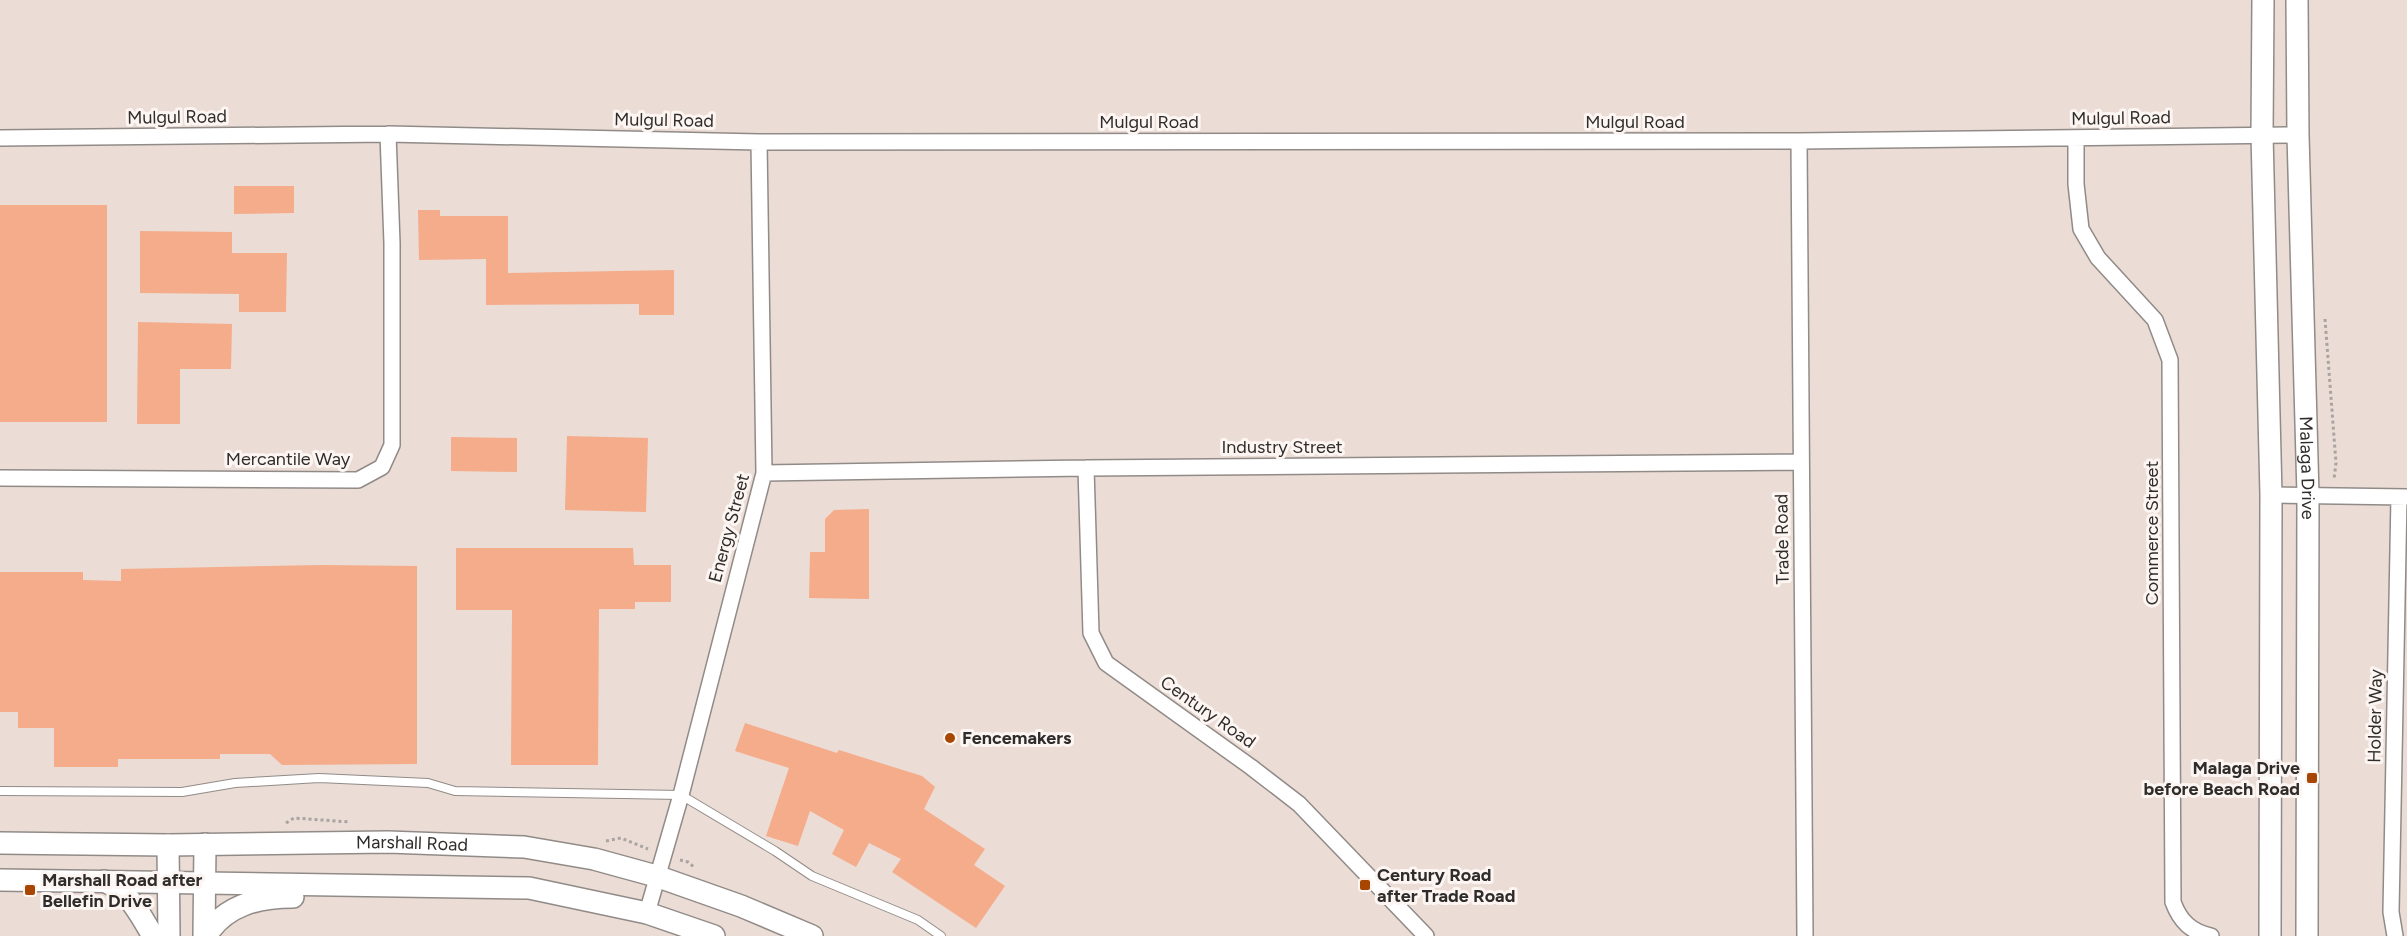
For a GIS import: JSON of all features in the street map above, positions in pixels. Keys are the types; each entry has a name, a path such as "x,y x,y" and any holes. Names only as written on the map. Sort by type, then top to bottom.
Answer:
{"main road":[{"name":"Malaga Drive","path":"2263,0 2262,135 2271,495 2270,936"},
{"name":"Malaga Drive","path":"2297,0 2298,135 2308,495 2307,936"},
{"name":"Marshall Road","path":"0,843 168,845 388,842 524,847 594,860 656,876 741,906 812,936"},
{"path":"205,844 205,936"},
{"path":"168,845 169,936"},
{"path":"0,880 529,888 648,913 714,936"},
{"path":"104,881 116,886 129,896 153,936"},
{"path":"205,936 214,922 231,910 270,897 393,897 469,886"}],"street":[{"name":"Mulgul Road","path":"0,138 388,134 759,142 1799,141 2298,135"},
{"name":"Mercantile Way","path":"0,478 358,480 382,466 392,445 392,243 388,134"},
{"name":"Commerce Street","path":"2076,139 2076,184 2082,229 2098,258 2155,320 2165,340 2170,360 2173,902 2178,916 2195,932 2211,936"},
{"name":"Trade Road","path":"1799,141 1805,936"},
{"name":"Energy Street","path":"648,913 656,876 681,795 764,473 759,142"},
{"name":"Industry Street","path":"764,473 1800,462"},
{"name":"Century Road","path":"1086,468 1091,633 1106,663 1299,804 1426,936"},
{"name":"Holder Way","path":"2271,495 2403,496 2391,912 2395,936"}],"lane":[{"path":"0,791 182,792 235,783 319,778 428,783 455,791 681,795 775,851 812,876 918,920 940,936"}],"shaded area":[{"path":"0,0 2407,0 2407,936 0,936"}],"building":[{"path":"234,186 294,186 294,213 234,214"},
{"path":"0,205 107,205 107,422 0,422"},
{"path":"418,210 440,210 440,216 508,216 508,273 674,270 674,315 639,315 639,304 486,305 486,259 419,260"},
{"path":"140,231 232,232 232,253 287,253 286,312 239,312 239,294 140,293"},
{"path":"138,322 232,324 231,369 180,369 180,424 137,424"},
{"path":"567,436 648,438 646,512 565,510"},
{"path":"451,437 517,438 517,472 451,471"},
{"path":"869,509 869,599 809,598 810,552 825,552 825,519 834,510"},
{"path":"456,548 633,548 634,565 671,565 671,602 635,602 635,609 599,609 598,765 511,765 512,610 456,610"},
{"path":"322,565 417,566 417,764 282,765 270,754 220,754 220,759 118,759 118,767 54,767 54,728 18,728 18,712 0,712 0,572 83,572 83,580 121,581 121,569"},
{"path":"745,723 837,753 839,750 922,776 935,787 924,809 985,849 974,865 1005,886 976,928 892,872 901,859 869,843 856,867 832,854 844,830 810,811 798,846 766,836 789,768 735,751"}],"place":[{"name":"Fencemakers","path":"950,738"},
{"name":"Malaga Drive before Beach Road","path":"2312,778"},
{"name":"Century Road after Trade Road","path":"1365,885"},
{"name":"Marshall Road after Bellefin Drive","path":"30,890"}]}
